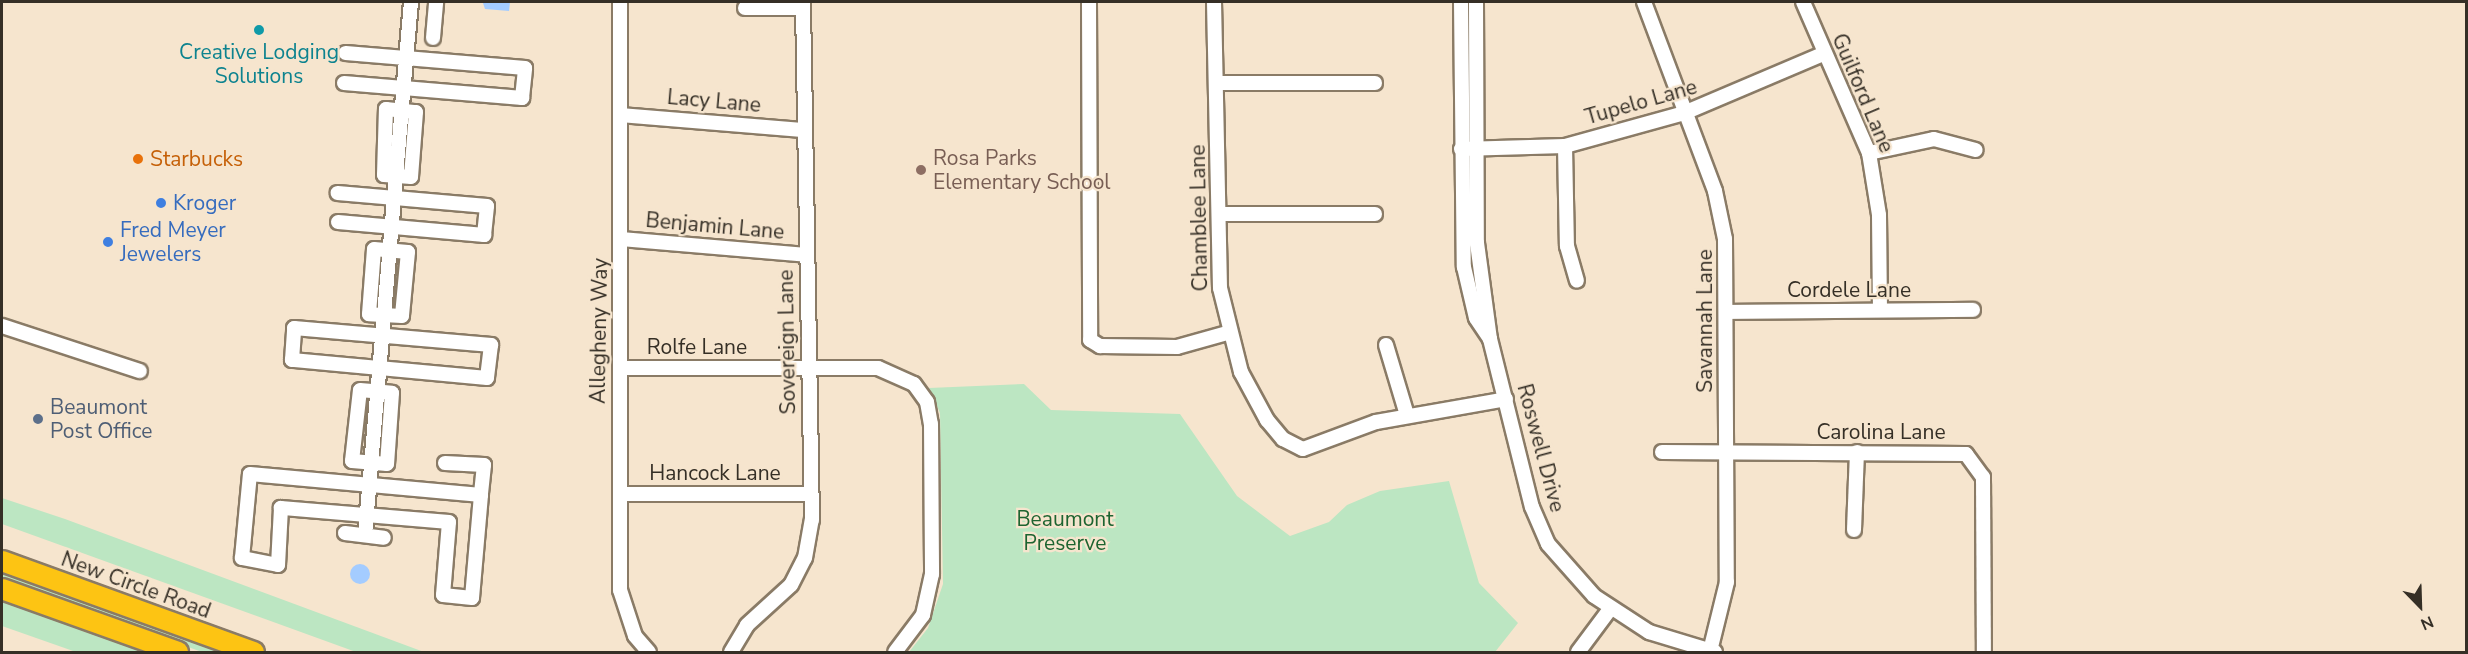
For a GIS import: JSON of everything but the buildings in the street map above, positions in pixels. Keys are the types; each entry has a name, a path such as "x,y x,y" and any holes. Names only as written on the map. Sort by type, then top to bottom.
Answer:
{"highway":[{"name":"New Circle Road","path":"2,561 254,652"},
{"path":"2,589 178,652"}],"street":[{"name":"Allegheny Way","path":"620,2 621,602 635,636 649,652"},
{"path":"1089,2 1090,340 1100,346 1183,347 1227,333"},
{"name":"Chamblee Lane","path":"1214,2 1218,82 1218,273 1227,333 1258,405 1294,447 1308,448 1407,415 1506,399"},
{"name":"Roswell Drive","path":"1461,2 1464,267 1476,318 1490,339"},
{"name":"Roswell Drive","path":"1476,2 1477,243 1490,339 1532,507 1548,544 1610,609 1649,632 1712,652"},
{"name":"Savannah Lane","path":"1644,2 1723,221 1726,312 1726,582 1712,652"},
{"name":"Guilford Lane","path":"1803,2 1823,54 1869,153 1879,215 1880,310"},
{"path":"401,110 411,3 436,3 433,38"},
{"path":"745,8 803,5"},
{"name":"Sovereign Lane","path":"731,652 741,631 783,597 799,572 809,540 809,368 803,5"},
{"path":"344,82 522,98 525,68 346,52"},
{"name":"Tupelo Lane","path":"1461,149 1565,146 1684,113 1823,54"},
{"path":"1218,82 1375,83"},
{"path":"386,109 416,112 411,177 396,176 384,175 386,109"},
{"name":"Lacy Lane","path":"621,115 804,130"},
{"path":"1869,153 1934,139 1976,150"},
{"path":"1565,146 1567,246 1576,281"},
{"path":"389,250 396,176"},
{"path":"338,193 487,206 484,235 338,222"},
{"path":"1219,214 1375,214"},
{"name":"Benjamin Lane","path":"621,239 806,255"},
{"path":"374,249 389,250 408,252 402,316 369,314 374,249"},
{"name":"Cordele Lane","path":"1726,312 1972,310"},
{"path":"377,391 384,315"},
{"path":"2,326 140,370"},
{"path":"294,328 491,345 487,378 379,368 292,360 294,328"},
{"path":"1386,345 1407,415"},
{"name":"Rolfe Lane","path":"621,368 809,368"},
{"path":"809,368 891,370 914,384 927,402 932,574 923,615 895,652"},
{"path":"360,390 377,391 392,393 387,464 352,461 360,390"},
{"name":"Carolina Lane","path":"1662,452 1726,454 1961,452 1974,460 1983,477 1984,652"},
{"path":"1854,530 1857,452"},
{"path":"365,535 371,462"},
{"path":"445,463 484,465 472,598 443,595 449,522 367,512 281,508 278,565 242,558 250,474 481,495"},
{"name":"Hancock Lane","path":"620,494 810,494"},
{"path":"345,533 384,538"},
{"path":"1578,652 1610,609"}],"green space":[{"name":"Beaumont Preserve","path":"1024,384 1051,410 1180,414 1237,496 1290,536 1329,522 1347,505 1380,491 1449,481 1479,583 1518,623 1495,652 909,652 928,628 943,584 940,413 929,388"},
{"path":"2,498 65,519 424,652 356,652 2,524"},
{"path":"2,568 237,652 202,652 2,580"},
{"path":"2,601 148,652 76,652 2,626"}],"water":[{"path":"510,2 509,11 485,9 483,3"},
{"path":"360,564 367,567 370,574 367,581 360,584 353,581 350,574 353,567"}],"place":[{"name":"Creative Lodging Solutions","path":"259,30"},
{"name":"Starbucks","path":"138,159"},
{"name":"Rosa Parks Elementary School","path":"921,170"},
{"name":"Kroger","path":"161,203"},
{"name":"Fred Meyer Jewelers","path":"108,242"},
{"name":"Beaumont Post Office","path":"38,419"}]}
